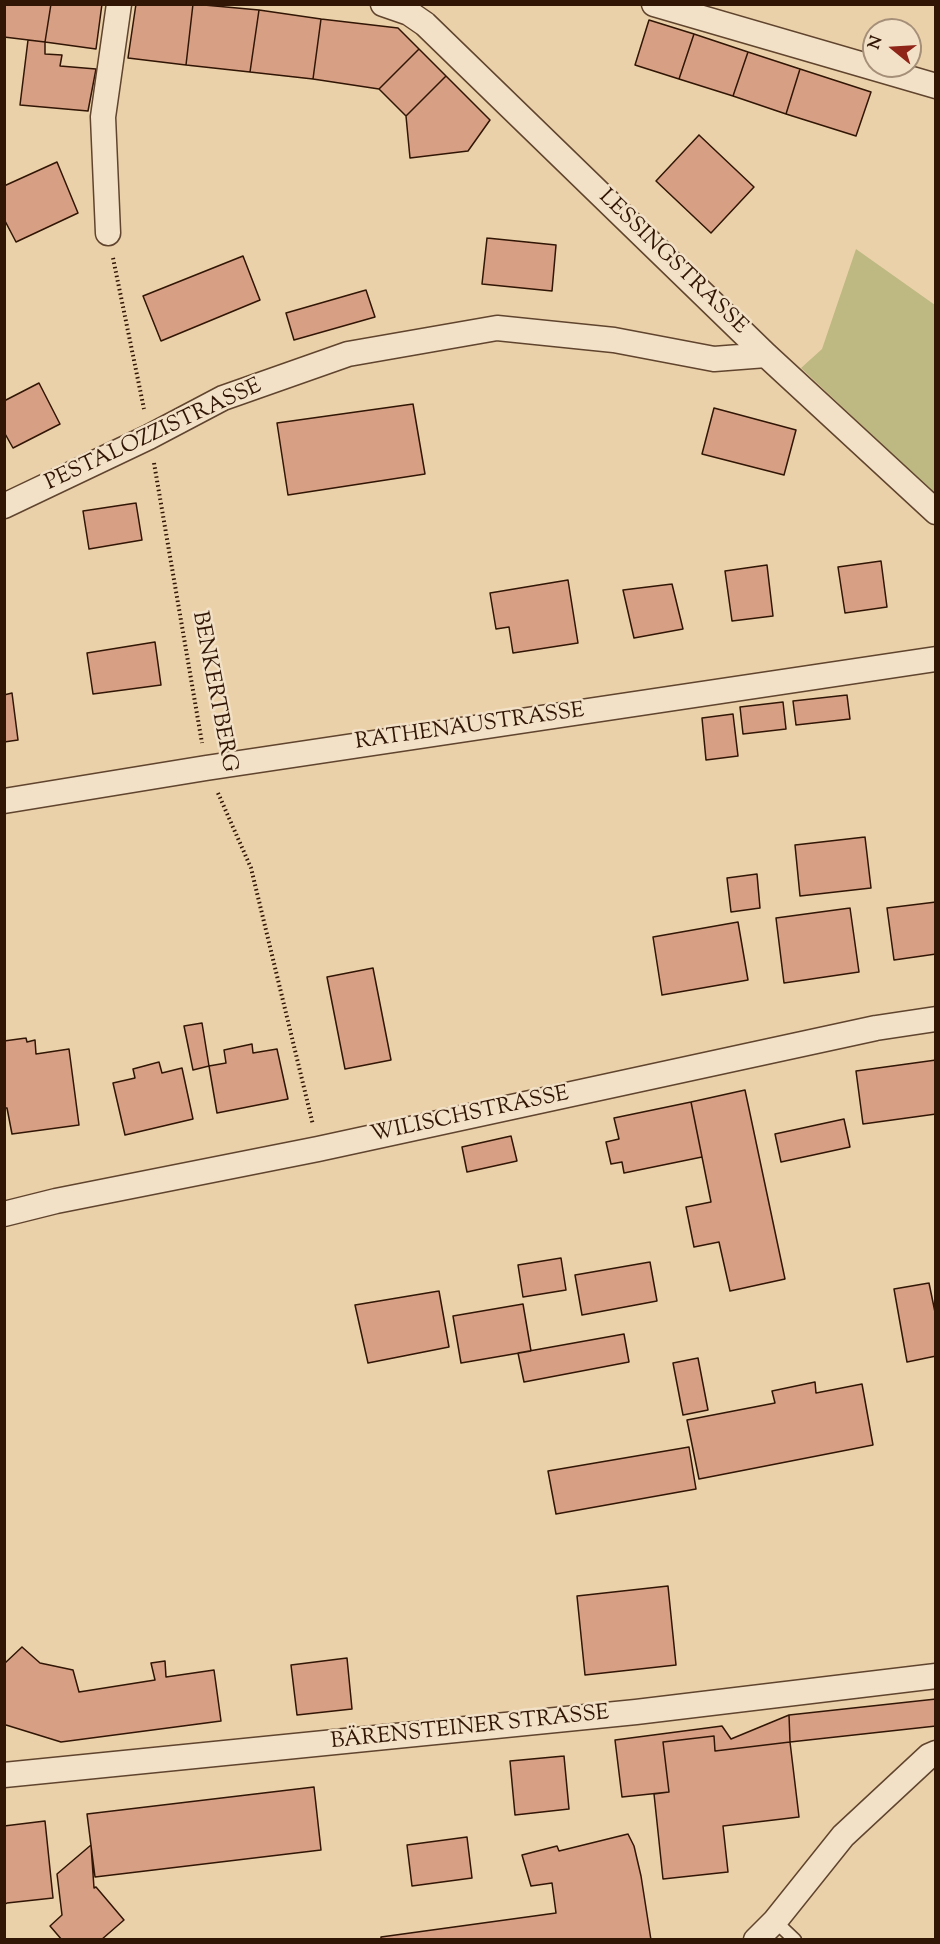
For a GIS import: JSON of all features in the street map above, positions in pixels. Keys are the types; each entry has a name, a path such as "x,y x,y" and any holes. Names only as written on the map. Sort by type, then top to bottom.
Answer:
{"street":[{"path":"108,233 103,117 119,4"},
{"name":"LESSINGSTRASSE","path":"383,4 412,9 766,355 936,512"},
{"path":"654,4 936,86"},
{"name":"PESTALOZZISTRASSE","path":"4,506 149,437 223,398 348,354 497,328 614,340 714,359 766,355"},
{"name":"RATHENAUSTRASSE","path":"4,801 206,768 936,659"},
{"name":"WILISCHSTRASSE","path":"4,1214 56,1201 318,1149 876,1028 936,1019"},
{"name":"BÄRENSTEINER STRASSE","path":"4,1775 636,1712 936,1676"},
{"path":"756,1940 775,1921 843,1836 929,1756 936,1753"}],"lane":[{"path":"775,1921 795,1940"}],"path":[{"name":"BENKERTBERG","path":"108,233 149,437 206,768 251,868 318,1149"}],"shaded area":[{"path":"856,249 935,305 935,494 801,368 822,349"}],"building":[{"path":"4,4 51,4 45,42 4,37"},
{"path":"51,4 102,4 96,49 45,42"},
{"path":"136,4 193,4 186,65 128,58"},
{"path":"193,4 259,10 250,72 186,65"},
{"path":"259,10 321,19 313,79 250,72"},
{"path":"321,19 398,28 419,49 379,89 313,79"},
{"path":"649,20 694,34 679,79 635,65"},
{"path":"694,34 748,52 733,96 679,79"},
{"path":"28,40 45,42 45,54 62,55 60,66 96,69 88,111 20,105"},
{"path":"419,49 446,76 406,116 379,89"},
{"path":"748,52 800,69 786,114 733,96"},
{"path":"800,69 871,92 856,136 786,114"},
{"path":"446,76 490,120 468,151 410,158 406,116"},
{"path":"699,135 754,187 711,233 656,181"},
{"path":"57,162 78,213 16,242 4,219 4,186"},
{"path":"487,238 556,245 552,291 482,284"},
{"path":"243,256 260,300 161,341 143,296"},
{"path":"366,290 375,317 294,340 286,313"},
{"path":"39,383 60,424 13,448 4,432 4,401"},
{"path":"413,404 425,474 288,495 277,423"},
{"path":"714,408 796,430 784,475 702,454"},
{"path":"136,503 142,540 89,549 83,511"},
{"path":"881,561 887,607 845,613 838,567"},
{"path":"767,565 773,616 732,621 725,571"},
{"path":"568,580 578,643 513,653 509,627 496,629 490,593"},
{"path":"672,584 683,629 634,638 623,590"},
{"path":"155,642 161,685 93,694 87,653"},
{"path":"12,693 18,740 4,742 4,695"},
{"path":"847,695 850,719 796,725 793,701"},
{"path":"783,702 786,729 743,734 740,707"},
{"path":"733,714 738,756 706,760 702,718"},
{"path":"865,837 871,888 800,896 795,845"},
{"path":"757,874 760,908 731,912 727,878"},
{"path":"936,902 936,954 894,960 887,908"},
{"path":"850,908 859,972 784,983 776,918"},
{"path":"738,922 748,980 662,995 653,937"},
{"path":"373,968 391,1060 345,1069 327,977"},
{"path":"202,1023 209,1066 193,1070 184,1026"},
{"path":"26,1038 27,1042 35,1040 36,1054 69,1049 79,1125 12,1134 7,1108 4,1108 4,1041"},
{"path":"252,1044 253,1053 277,1049 288,1099 217,1113 209,1066 226,1063 224,1050"},
{"path":"936,1060 936,1114 863,1124 856,1071"},
{"path":"159,1062 162,1073 182,1068 193,1119 125,1135 113,1083 135,1078 133,1069"},
{"path":"745,1090 785,1279 730,1291 719,1242 694,1247 686,1207 711,1202 691,1102"},
{"path":"691,1102 702,1157 624,1173 622,1162 611,1164 606,1142 619,1139 614,1118"},
{"path":"844,1119 850,1147 781,1162 775,1134"},
{"path":"511,1136 517,1161 467,1172 462,1147"},
{"path":"561,1258 566,1290 523,1297 518,1265"},
{"path":"650,1262 657,1301 582,1315 575,1275"},
{"path":"929,1283 936,1317 936,1356 907,1362 894,1289"},
{"path":"439,1291 449,1347 368,1363 355,1305"},
{"path":"523,1304 531,1351 461,1363 453,1316"},
{"path":"624,1334 629,1362 524,1382 518,1353"},
{"path":"698,1358 708,1410 683,1415 673,1363"},
{"path":"815,1382 816,1393 862,1384 873,1445 699,1479 687,1420 775,1403 772,1391"},
{"path":"689,1447 696,1489 556,1514 548,1471"},
{"path":"668,1586 676,1665 585,1675 577,1596"},
{"path":"22,1647 40,1663 73,1670 79,1692 155,1680 151,1663 165,1661 166,1677 214,1670 221,1721 61,1742 6,1725 4,1723 4,1664"},
{"path":"347,1658 352,1709 297,1715 291,1665"},
{"path":"936,1699 936,1726 790,1742 789,1715"},
{"path":"789,1715 790,1742 715,1751 714,1736 663,1742 669,1792 622,1797 615,1740 722,1726 731,1739"},
{"path":"714,1736 715,1751 790,1742 799,1817 723,1826 728,1872 663,1879 654,1794 669,1792 663,1742"},
{"path":"564,1756 569,1809 515,1815 510,1761"},
{"path":"314,1787 321,1850 95,1877 87,1814"},
{"path":"45,1821 53,1898 4,1905 4,1826"},
{"path":"628,1834 634,1846 641,1876 651,1940 381,1940 381,1937 556,1913 552,1883 531,1886 522,1855 557,1846 559,1851"},
{"path":"467,1837 472,1878 412,1886 407,1845"},
{"path":"91,1845 94,1888 96,1887 124,1920 101,1940 62,1940 50,1926 62,1915 57,1874"}]}
